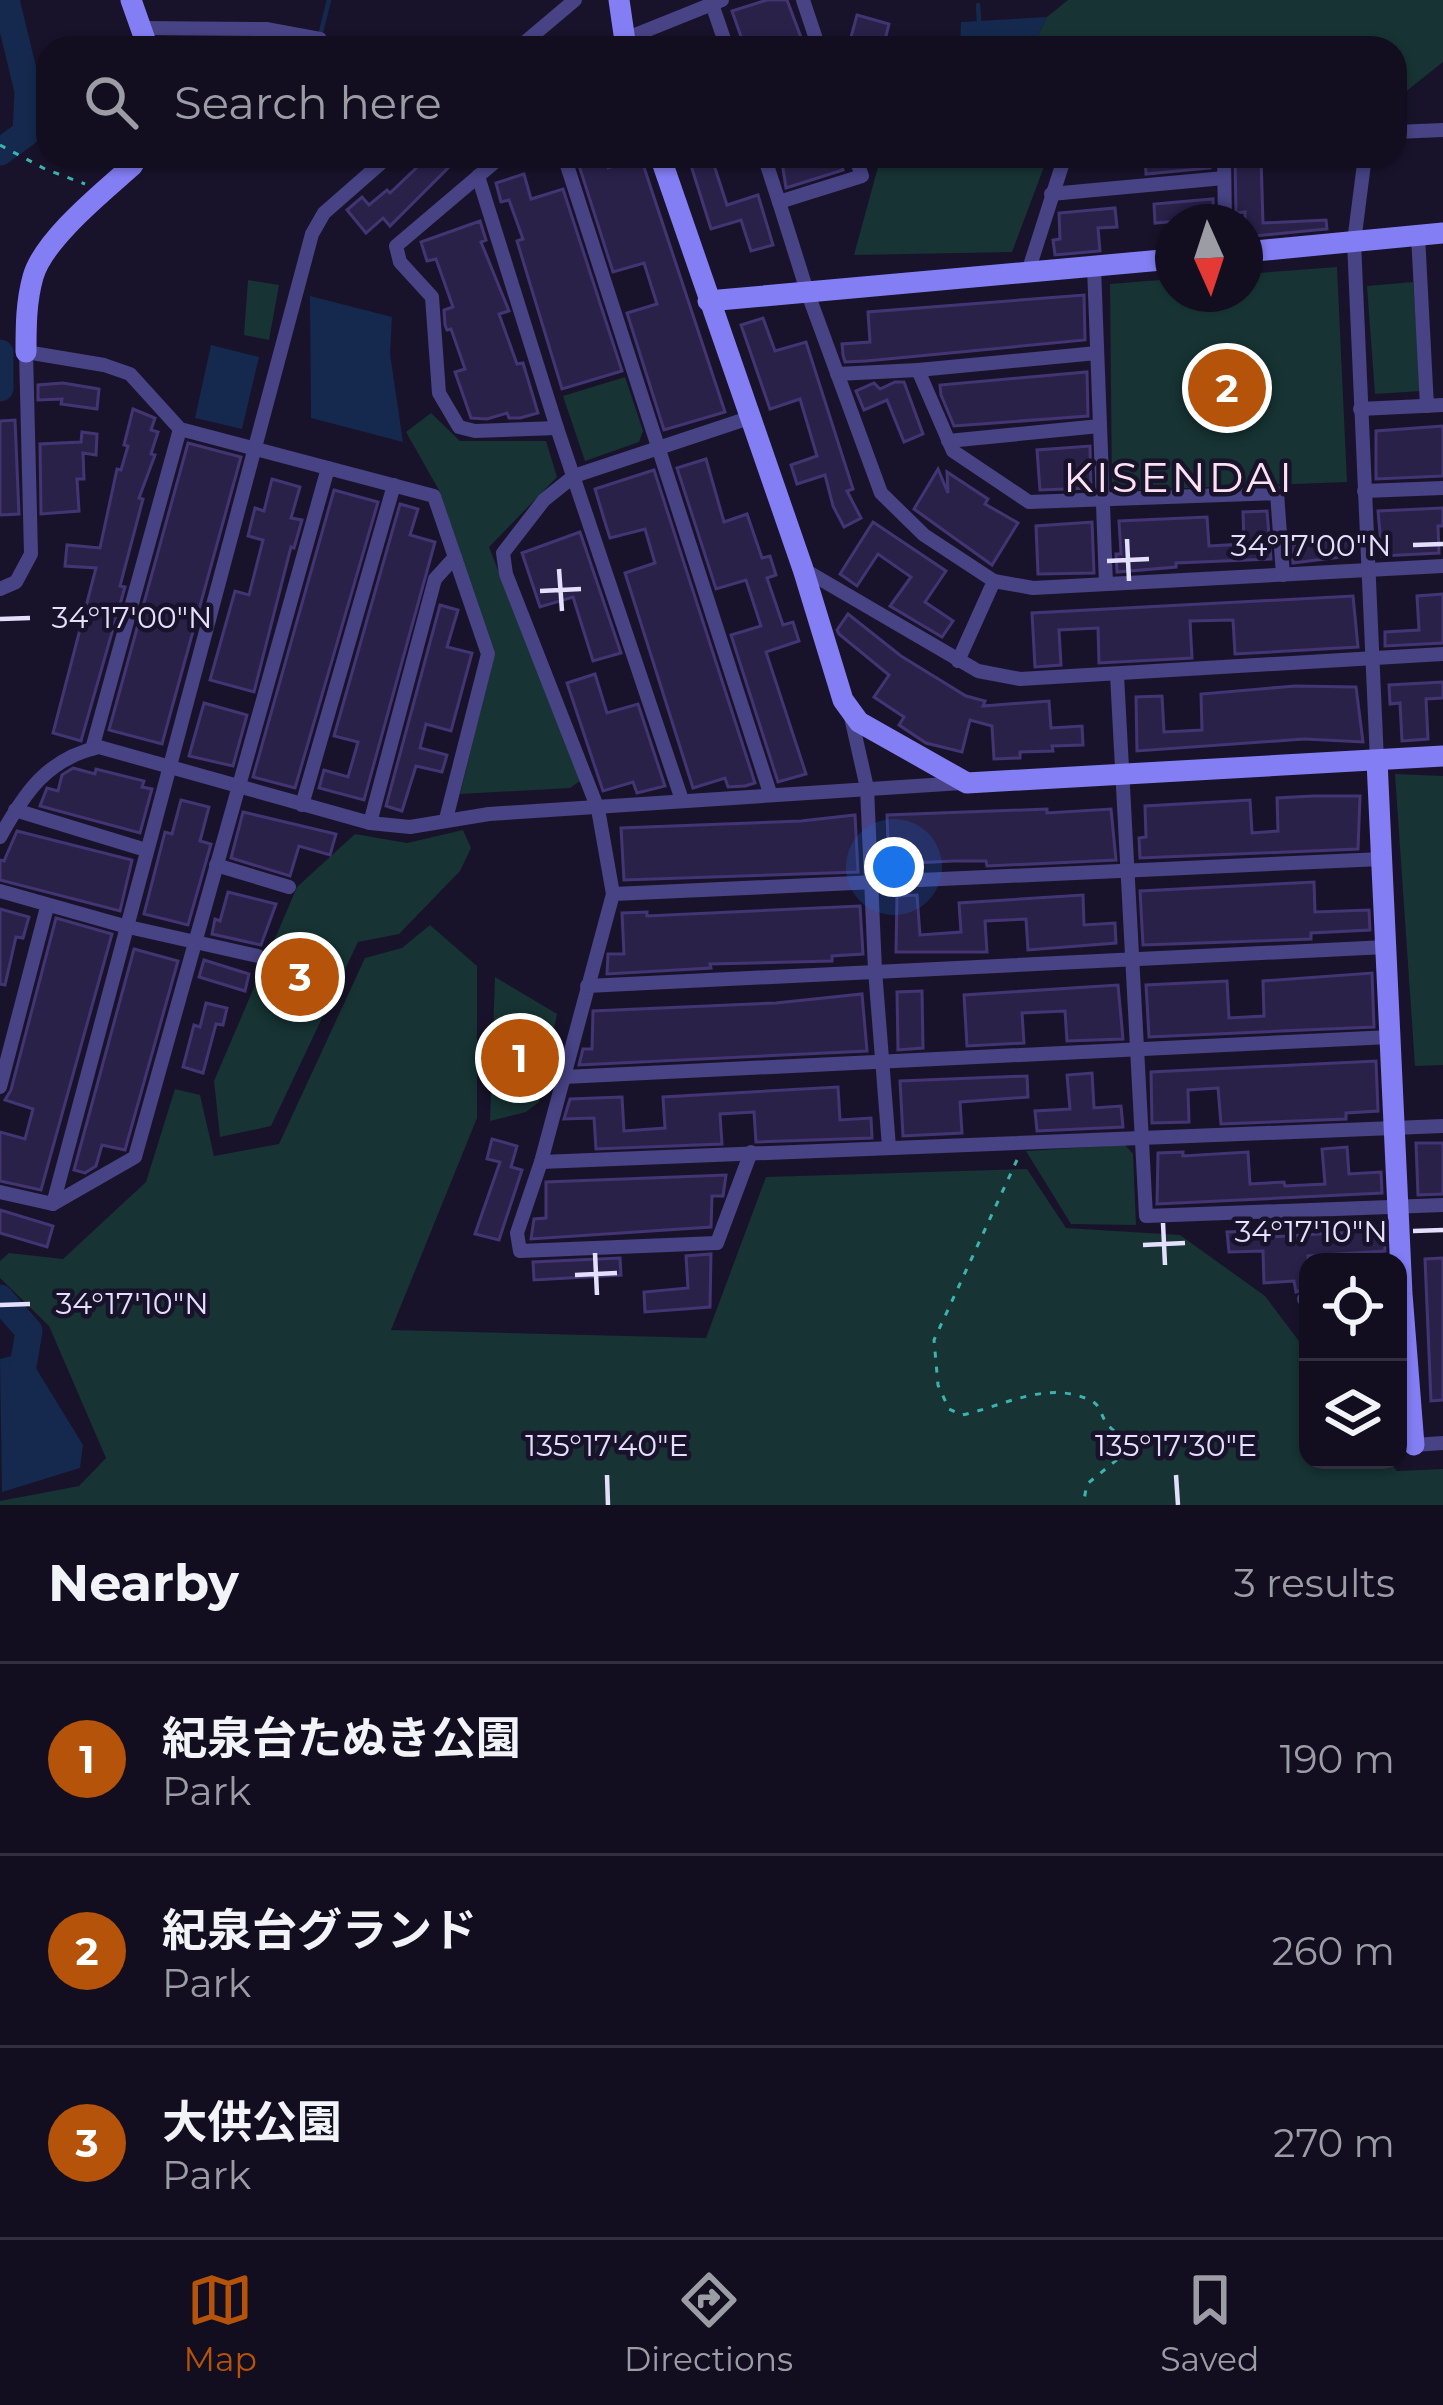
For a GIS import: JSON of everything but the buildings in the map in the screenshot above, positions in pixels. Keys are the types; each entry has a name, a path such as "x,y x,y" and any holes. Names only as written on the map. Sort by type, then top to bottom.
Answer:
{"street":[{"path":"131,0 144,36"},
{"path":"532,36 575,0"},
{"path":"619,0 624,36"},
{"path":"803,0 815,36"},
{"path":"643,36 717,2 724,36"},
{"path":"172,36 266,29 304,36"},
{"path":"1407,132 1443,130"},
{"path":"0,590 16,582 32,554 26,308 34,272 49,248 127,168"},
{"path":"53,1204 312,234 324,213 375,168"},
{"path":"488,168 396,246 400,262 432,297 439,393 459,427 475,431 557,428"},
{"path":"568,168 770,793"},
{"path":"664,168 850,713 867,788 875,970 890,1147"},
{"path":"768,168 880,493 924,535 994,581 1033,588 1443,566"},
{"path":"779,202 862,176 860,168"},
{"path":"1028,272 1061,168"},
{"path":"1224,168 1225,204"},
{"path":"1363,168 1354,242 1399,1253"},
{"path":"478,176 682,800"},
{"path":"1051,194 1224,178"},
{"path":"1263,250 1443,232"},
{"path":"1360,409 1435,405 1418,235"},
{"path":"708,301 1155,261"},
{"path":"1094,267 1106,584"},
{"path":"1423,320 1443,318"},
{"path":"26,352 104,364 130,374 180,429 434,496 488,654 446,819"},
{"path":"837,374 1097,353"},
{"path":"918,370 952,451 1029,502 1277,493 1283,575"},
{"path":"749,418 574,476 544,500 503,553 506,574 598,808 613,894 518,1233 520,1251 717,1243 751,1152"},
{"path":"948,441 1100,426"},
{"path":"92,749 180,429"},
{"path":"0,1192 53,1204 135,1157 328,468"},
{"path":"302,805 394,485"},
{"path":"1364,490 1443,488"},
{"path":"370,824 435,579 455,557"},
{"path":"803,569 958,661 978,671 1020,679 1443,655"},
{"path":"958,661 994,581"},
{"path":"1118,675 1145,1216 1443,1205"},
{"path":"850,713 967,783"},
{"path":"0,838 47,769 73,753 99,747 370,824 410,827 446,819 770,793 1443,757"},
{"path":"15,811 146,850"},
{"path":"613,894 1382,859"},
{"path":"216,865 289,886"},
{"path":"0,891 47,907 258,956"},
{"path":"0,1087 47,907"},
{"path":"587,986 1386,947"},
{"path":"563,1077 1391,1037"},
{"path":"541,1162 1443,1126"},
{"path":"1406,1361 1414,1445 1443,1443"}],"path":[{"path":"0,145 36,165"},
{"path":"41,168 86,184 110,186"},
{"path":"1026,1142 934,1340 938,1384 949,1409 962,1415 1024,1395 1051,1393 1091,1401 1102,1410 1106,1423 1127,1441 1124,1454 1087,1484 1083,1505"}],"green space":[{"path":"1068,0 1443,0 1443,62 1407,90 1407,36 1038,36 1047,17"},
{"path":"878,168 1044,168 1012,252 854,255"},
{"path":"1337,267 1347,482 1112,491 1110,284 1155,280 1155,312 1263,312 1263,273"},
{"path":"248,280 279,285 269,340 244,335"},
{"path":"1413,282 1421,391 1375,394 1367,286"},
{"path":"625,377 643,431 639,442 585,461 563,396"},
{"path":"431,413 460,441 546,441 557,477 489,547 580,781 570,788 460,794 494,655 440,492 406,432"},
{"path":"1395,774 1443,776 1443,1065 1415,1066"},
{"path":"463,830 471,848 460,871 399,934 358,942 271,1126 220,1137 214,1081 297,887 355,834 407,843"},
{"path":"430,925 477,966 477,1118 391,1330 706,1338 766,1177 1027,1169 1066,1228 1180,1235 1265,1296 1299,1341 1299,1469 1443,1469 1443,1505 0,1505 0,1501 79,1486 106,1458 49,1326 0,1278 0,1261 9,1253 63,1259 146,1182 175,1089 200,1095 214,1156 279,1144 365,958 402,948"},
{"path":"495,977 557,1014 539,1102 526,1112 490,1121"},
{"path":"1125,1145 1133,1154 1136,1225 1071,1224 1026,1151"}],"water":[{"path":"1047,17 1038,36 960,36 961,22"},
{"path":"310,296 392,317 390,354 403,442 311,418"},
{"path":"211,345 259,357 242,429 195,418"},
{"path":"26,1352 83,1445 80,1468 2,1492 0,1359"}],"waterway":[{"path":"0,152 26,133 28,91 6,0"},
{"path":"320,36 329,0"},
{"path":"978,5 979,21"},
{"path":"0,353 0,388"},
{"path":"0,1298 29,1331 20,1384"}],"place":[{"name":"紀泉台グランド","path":"1227,388"},
{"name":"大供公園","path":"300,977"},
{"name":"紀泉台たぬき公園","path":"520,1058"}],"district":[{"name":"KISENDAI","path":"1179,477"}]}
